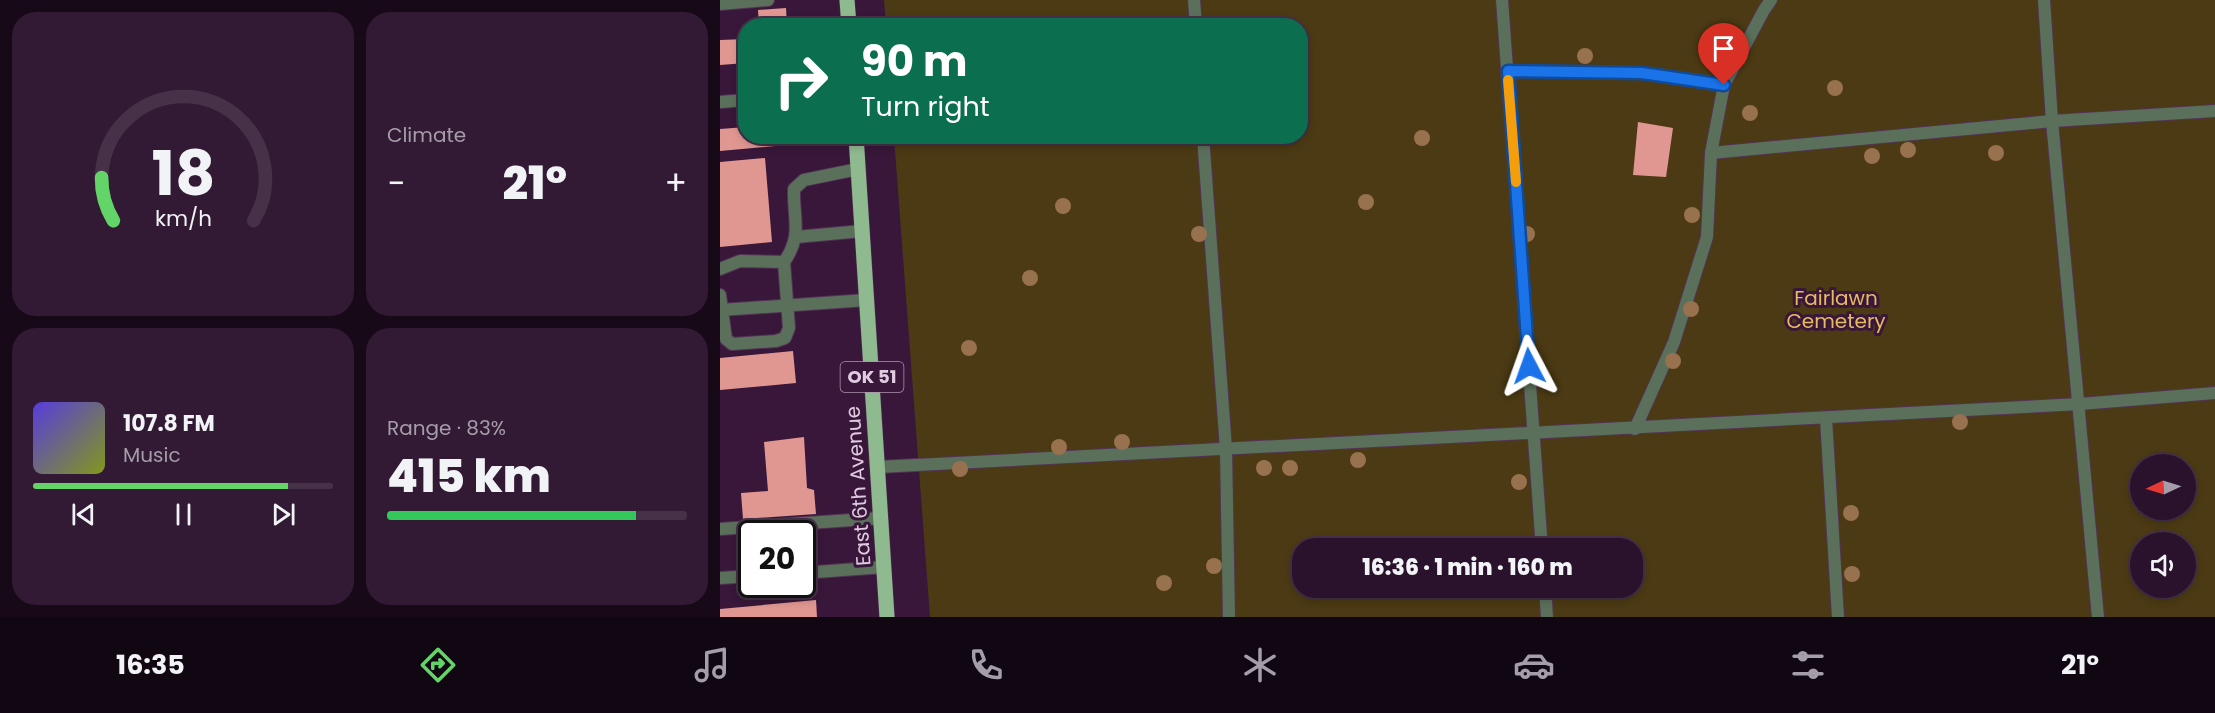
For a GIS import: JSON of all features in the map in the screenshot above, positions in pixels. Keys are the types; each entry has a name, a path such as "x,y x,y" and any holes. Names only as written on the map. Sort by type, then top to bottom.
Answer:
{"main road":[{"path":"847,0 848,18"},
{"name":"East 6th Avenue","path":"856,144 887,617"}],"street":[{"path":"720,3 768,0"},
{"path":"1194,0 1195,18"},
{"path":"1502,0 1541,538"},
{"path":"1635,429 1674,342 1707,237 1711,153 1724,85 1771,0"},
{"path":"2044,0 2052,121 2098,617"},
{"path":"1508,71 1642,73 1724,85"},
{"path":"720,102 738,101"},
{"path":"1711,153 2052,121 2215,111"},
{"path":"1204,144 1226,449 1229,617"},
{"path":"720,295 726,339 732,344 776,341 785,338 789,328 784,262 794,248 796,237 794,189 804,180 858,169"},
{"path":"796,237 862,231"},
{"path":"720,269 740,261 784,262"},
{"path":"722,309 867,300"},
{"path":"878,467 1635,429 2080,404 2215,393"},
{"path":"1826,418 1838,617"},
{"path":"720,530 881,519"},
{"path":"816,572 884,567"},
{"path":"720,578 738,577"},
{"path":"1546,598 1547,617"}],"green space":[{"name":"Fairlawn Cemetery","path":"884,0 2215,0 2215,617 930,617 895,144 1308,144 1308,18 885,18"}],"building":[{"path":"786,8 787,18 758,18 758,10"},
{"path":"738,39 738,64 720,65 720,40"},
{"path":"1638,122 1673,128 1666,177 1633,175"},
{"path":"738,128 738,144 796,144 720,151 720,129"},
{"path":"765,158 772,242 720,247 720,162"},
{"path":"793,351 796,383 720,390 720,358"},
{"path":"804,437 807,488 814,490 816,514 743,519 741,493 768,491 764,442"},
{"path":"816,600 817,617 720,617 720,609"}],"slow traffic":[{"path":"1508,80 1516,182"}],"route":[{"path":"1529,366 1508,71 1642,73 1724,85"}]}
